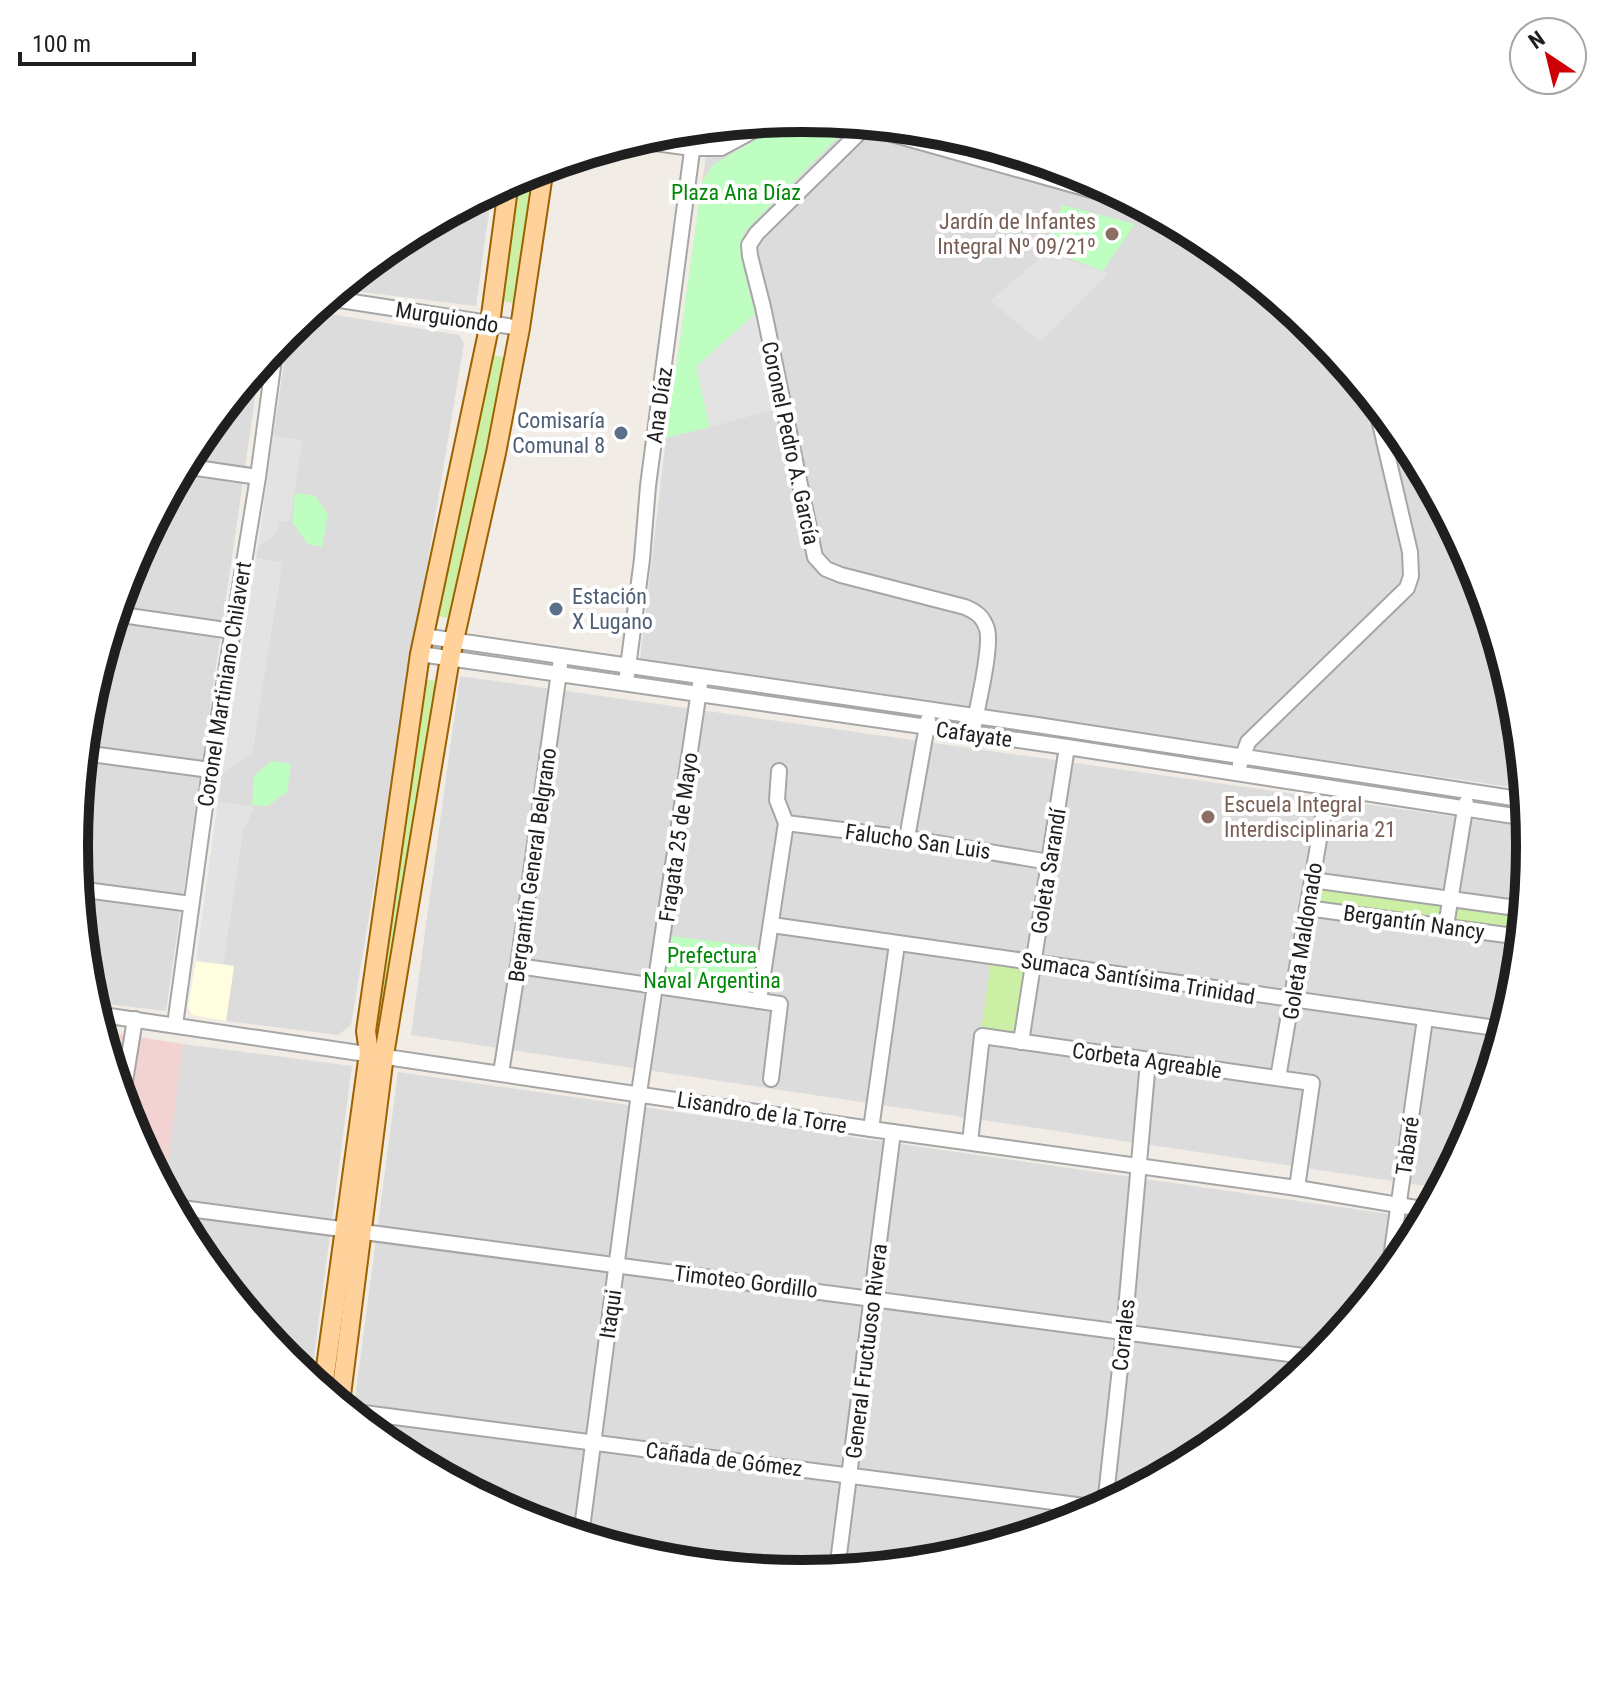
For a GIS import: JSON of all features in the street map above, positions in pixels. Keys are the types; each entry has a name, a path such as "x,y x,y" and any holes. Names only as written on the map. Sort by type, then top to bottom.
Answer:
{"main road":[{"path":"341,1390 353,1231 376,1054 452,649 520,328 542,181"},
{"path":"376,1054 366,1031 421,645 490,323 507,196"},
{"path":"325,1377 353,1231"}],"street":[{"name":"Coronel Pedro A. García","path":"847,133 757,233 749,245 750,256 815,557 826,569 841,575 978,613 985,624 988,641 972,733"},
{"path":"666,145 712,149 729,146 750,134"},
{"name":"Ana Díaz","path":"626,683 693,140"},
{"path":"917,141 1070,184"},
{"name":"Murguiondo","path":"342,300 520,328"},
{"name":"Coronel Martiniano Chilavert","path":"175,1025 210,770 273,367"},
{"path":"1238,775 1248,742 1407,588 1411,576 1410,552 1381,429"},
{"path":"196,468 258,477"},
{"path":"126,616 232,631"},
{"name":"Cafayate","path":"421,645 561,656 628,665 1514,798"},
{"name":"Cafayate","path":"452,649 559,674 1067,747 1515,816"},
{"name":"Bergantín General Belgrano","path":"501,1073 561,656"},
{"name":"Fragata 25 de Mayo","path":"639,1093 701,676"},
{"path":"907,838 929,709"},
{"name":"Goleta Sarandí","path":"1021,1042 1067,747"},
{"path":"94,754 210,770"},
{"path":"759,1001 786,823 777,800 779,771"},
{"path":"1446,926 1468,792"},
{"name":"Goleta Maldonado","path":"1278,1078 1325,805"},
{"name":"Falucho San Luis","path":"786,823 907,838 1049,862"},
{"name":"Bergantín Nancy","path":"1312,880 1513,907"},
{"path":"90,891 191,904"},
{"name":"Bergantín Nancy","path":"1307,908 1510,935"},
{"name":"Sumaca Santísima Trinidad","path":"772,925 1493,1028"},
{"path":"871,1129 897,944"},
{"path":"518,966 780,1004 771,1079"},
{"name":"Lisandro de la Torre","path":"109,1016 871,1129 1297,1188 1416,1209"},
{"path":"126,1075 135,1019"},
{"name":"Tabaré","path":"1392,1247 1425,1019"},
{"name":"Corbeta Agreable","path":"970,1142 982,1036 1312,1083 1297,1188"},
{"name":"Corrales","path":"1104,1492 1124,1332 1148,1061"},
{"name":"Itaqui","path":"582,1525 639,1093"},
{"name":"General Fructuoso Rivera","path":"839,1558 893,1132"},
{"name":"Timoteo Gordillo","path":"188,1209 1301,1356"},
{"name":"Cañada de Gómez","path":"370,1414 1079,1503"}],"shaded area":[{"path":"802,132 895,138 987,156 1075,186 1159,227 1237,279 1307,341 1339,375 1396,449 1442,530 1478,616 1502,706 1513,787 640,660 666,438 708,138"},
{"path":"490,203 476,306 353,291 405,252"},
{"path":"1046,253 1108,273 1041,342 990,301"},
{"path":"326,313 459,335 464,343 351,1025 338,1035 226,1021 234,967 223,964 243,830 254,807 218,802 222,774 252,753 282,563 256,558 258,547 276,533 279,520 289,521 302,441 273,436 285,353"},
{"path":"755,314 777,409 710,427 696,367"},
{"path":"257,385 166,1011 106,1004 94,939 90,892 88,846 94,752 112,661 142,572 184,488 208,449"},
{"path":"273,436 302,440 290,521 279,520 276,533 258,547"},
{"path":"256,558 282,562 252,753 222,774"},
{"path":"460,676 1515,825 1510,939 1492,1030 1462,1119 1429,1186 411,1035"},
{"path":"218,802 254,807 243,830 223,964 196,961"},
{"path":"196,961 234,966 226,1021 192,1015 188,1008"},
{"path":"113,1033 183,1044 167,1170 142,1119"},
{"path":"183,1044 352,1066 313,1365 265,1316 236,1280 208,1242 163,1163"},
{"path":"398,1072 1411,1217 1368,1280 1307,1350 1237,1412 1199,1439 1118,1486 1075,1505 1032,1522 941,1546 849,1558 802,1560 709,1553 617,1535 572,1522 486,1486 405,1439 355,1402"}],"green space":[{"name":"Plaza Ana Díaz","path":"767,133 842,133 744,232 742,262 755,314 696,367 710,427 666,438 702,182 713,165"},
{"path":"530,186 515,303 500,301 515,192"},
{"path":"1062,205 1135,224 1103,271 1047,250"},
{"path":"489,354 506,358 448,618 433,615"},
{"path":"295,493 315,496 328,514 322,547 308,544 292,522"},
{"path":"421,679 437,681 383,1032 372,1031"},
{"path":"271,761 291,764 287,792 267,806 252,805 254,776"},
{"path":"1322,888 1439,903 1441,912 1433,918 1320,904 1316,896"},
{"path":"1453,909 1512,915 1511,930 1457,920 1453,917"},
{"name":"Prefectura Naval Argentina","path":"663,935 768,948 759,1001 656,987"},
{"path":"991,961 1026,965 1016,1034 981,1031"}],"place":[{"name":"Jardín de Infantes Integral Nº 09/21º","path":"1112,234"},
{"name":"Comisaría Comunal 8","path":"621,433"},
{"name":"Estación X Lugano","path":"556,609"},
{"name":"Escuela Integral Interdisciplinaria 21","path":"1208,817"}]}
